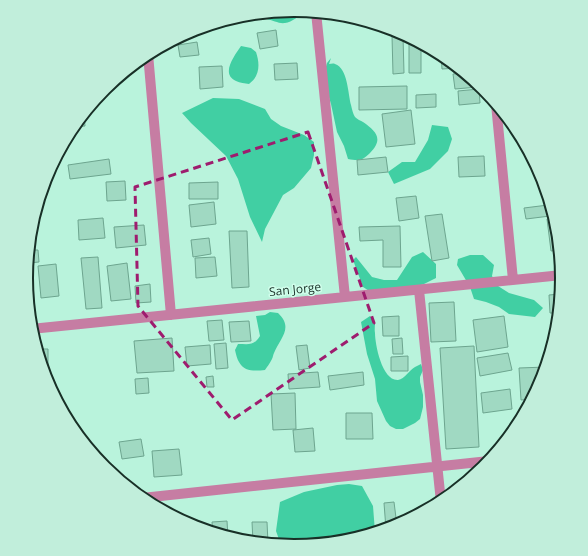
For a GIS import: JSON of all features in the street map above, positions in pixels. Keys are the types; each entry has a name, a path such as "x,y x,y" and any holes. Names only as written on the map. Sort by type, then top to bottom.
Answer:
{"street":[{"path":"317,18 345,297"},
{"path":"149,61 171,315"},
{"path":"497,114 513,280"},
{"name":"San Jorge","path":"38,328 555,276"},
{"path":"419,290 439,495"},
{"path":"152,497 480,462"}],"highlighted area":[{"path":"308,132 374,323 232,420 138,306 135,187"}],"green space":[{"path":"297,17 285,23 266,19 249,21 260,19"},
{"path":"241,46 251,48 256,52 257,56 257,74 253,81 249,84 236,81 231,78 229,74 230,64"},
{"path":"331,58 329,64 339,66 343,71 355,117 372,129 377,136 377,144 367,156 360,160 348,159 344,146 337,132 325,84 325,70 327,63"},
{"path":"213,98 239,99 265,109 271,119 281,126 304,135 314,142 314,155 311,168 294,188 283,195 265,229 262,242 250,217 238,179 226,156 182,113"},
{"path":"432,125 448,127 452,139 448,151 430,169 394,184 388,172 402,162 415,162 428,140"},
{"path":"423,252 436,264 436,278 424,284 400,292 374,294 363,287 353,260 356,257 372,277 384,280 397,280 412,257"},
{"path":"470,255 483,255 494,265 492,276 498,286 509,293 534,300 543,308 535,317 509,314 499,307 474,299 470,287 457,265 458,259"},
{"path":"270,312 278,313 283,318 285,323 284,333 272,359 265,370 254,371 244,368 237,358 235,350 238,344 251,344 258,339 260,336 256,316 265,315"},
{"path":"370,316 375,322 375,338 380,361 388,375 392,379 398,380 403,378 413,368 421,364 423,370 420,377 423,407 420,419 403,429 396,429 390,426 386,421 377,401 375,379 367,354 361,322"},
{"path":"349,484 362,486 373,506 375,526 328,537 294,539 279,538 276,531 280,502 304,492"}],"building":[{"path":"276,30 278,46 260,49 257,33"},
{"path":"392,36 403,41 404,73 393,74"},
{"path":"197,42 199,55 180,57 178,45"},
{"path":"409,44 421,50 421,73 409,73"},
{"path":"297,63 298,79 275,80 274,64"},
{"path":"442,63 450,69 442,69"},
{"path":"222,66 223,87 200,89 199,67"},
{"path":"453,74 456,74 472,87 455,89"},
{"path":"407,86 407,109 359,110 359,87"},
{"path":"475,89 479,93 480,103 459,105 458,91"},
{"path":"436,94 436,107 416,108 416,95"},
{"path":"411,110 415,144 386,147 382,114"},
{"path":"484,156 485,176 459,177 458,157"},
{"path":"386,157 388,172 358,175 357,160"},
{"path":"109,159 111,174 70,179 68,165"},
{"path":"125,181 126,200 107,201 106,182"},
{"path":"218,182 218,199 189,199 189,183"},
{"path":"416,196 419,218 399,221 396,198"},
{"path":"214,202 216,224 191,227 189,205"},
{"path":"545,205 547,216 526,219 524,208"},
{"path":"442,214 449,258 432,261 425,216"},
{"path":"103,218 105,238 79,240 78,220"},
{"path":"547,219 550,227 553,251 551,251"},
{"path":"144,225 146,245 116,248 114,227"},
{"path":"400,226 401,267 383,267 383,240 360,241 359,227"},
{"path":"229,231 247,231 249,287 232,288"},
{"path":"209,238 211,254 193,257 191,240"},
{"path":"35,250 38,250 39,262 34,262"},
{"path":"98,257 102,308 86,309 81,258"},
{"path":"215,257 217,276 196,278 195,258"},
{"path":"127,263 131,299 111,301 107,266"},
{"path":"56,264 59,296 41,298 38,266"},
{"path":"150,284 151,302 136,303 135,286"},
{"path":"549,295 554,295 553,313 550,313"},
{"path":"454,302 456,341 431,342 429,303"},
{"path":"399,316 399,336 383,336 382,317"},
{"path":"504,316 508,347 477,352 473,320"},
{"path":"222,320 224,340 209,341 207,321"},
{"path":"249,321 251,341 231,342 229,322"},
{"path":"172,338 174,371 137,373 134,341"},
{"path":"402,338 403,354 393,354 392,339"},
{"path":"226,343 228,368 216,369 214,344"},
{"path":"210,345 211,364 187,366 185,347"},
{"path":"307,345 310,368 299,370 296,346"},
{"path":"474,346 479,447 446,449 440,348"},
{"path":"43,349 48,349 48,365"},
{"path":"508,353 512,370 480,376 477,358"},
{"path":"408,356 408,371 391,371 391,357"},
{"path":"539,367 525,400 521,400 519,368"},
{"path":"318,372 320,387 289,389 288,374"},
{"path":"363,372 364,385 330,390 328,376"},
{"path":"213,376 214,387 207,387 206,377"},
{"path":"148,378 149,393 136,394 135,379"},
{"path":"510,389 512,409 483,413 481,393"},
{"path":"295,393 296,429 273,430 271,394"},
{"path":"346,413 372,413 373,439 346,439"},
{"path":"313,428 315,451 295,452 293,430"},
{"path":"141,439 144,456 122,459 119,442"},
{"path":"179,449 182,475 154,477 152,451"},
{"path":"394,502 396,518 385,522 384,503"},
{"path":"227,521 228,530 212,526 212,522"},
{"path":"252,522 267,522 268,537 253,536"}]}
